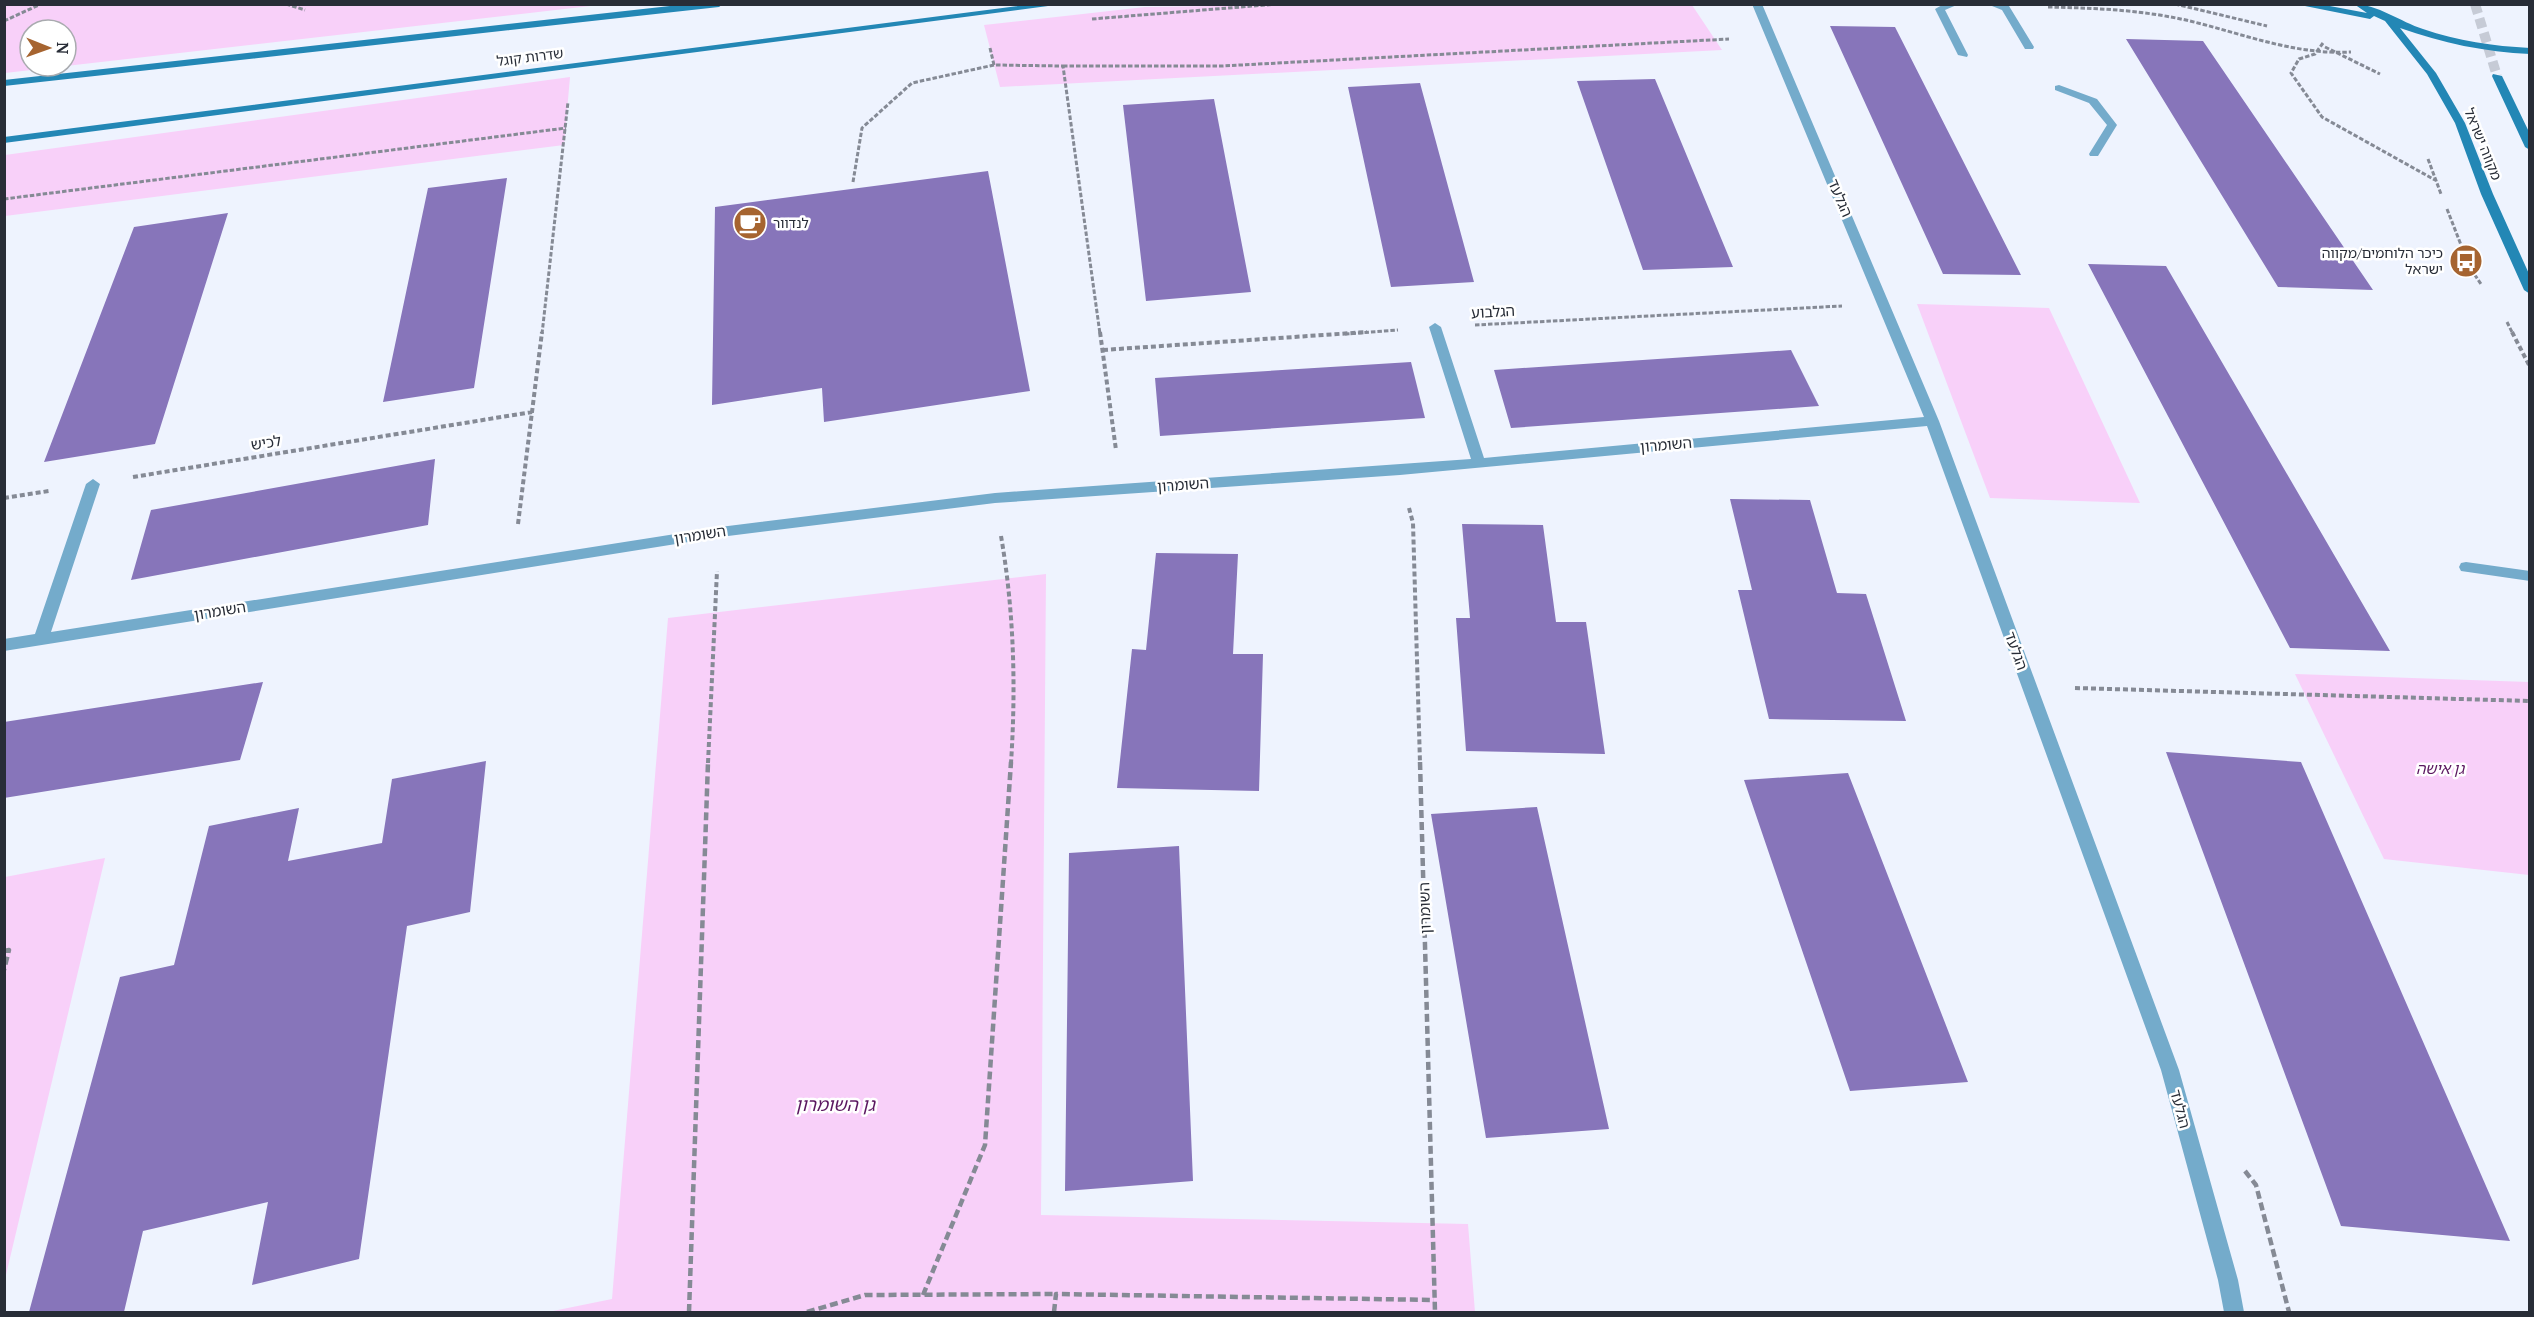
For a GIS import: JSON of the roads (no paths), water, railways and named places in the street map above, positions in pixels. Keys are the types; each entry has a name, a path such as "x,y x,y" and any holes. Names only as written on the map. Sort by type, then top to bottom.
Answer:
{"street":[{"path":"4,83 719,4"},
{"name":"שדרות קוגל","path":"4,140 1059,4"},
{"name":"הגלעד","path":"1757,4 1932,421 2170,1070 2228,1280 2234,1312"},
{"path":"1955,4 1941,9 1963,55"},
{"path":"1991,4 2006,8 2029,47"},
{"path":"2299,4 2385,19 2473,45 2529,51"},
{"path":"2358,4 2385,19"},
{"name":"מקווה ישראל","path":"2385,19 2424,63 2460,123 2490,201 2529,290"},
{"path":"2498,76 2529,147"},
{"path":"2059,88 2093,100 2112,125 2094,154"},
{"path":"1435,327 1479,462"},
{"name":"השומרון","path":"4,645 720,532 995,498 1400,470 1932,421"},
{"path":"41,639 93,484"},
{"path":"2466,567 2529,576"}],"tunnel":[{"path":"2475,4 2497,76"}],"place":[{"name":"לנדוור","path":"750,223"},
{"name":"כיכר הלוחמים/מקווה ישראל","path":"2466,261"}],"park label":[{"name":"גן אישה","path":"2440,769"},
{"name":"גן השומרון","path":"835,1105"}]}
